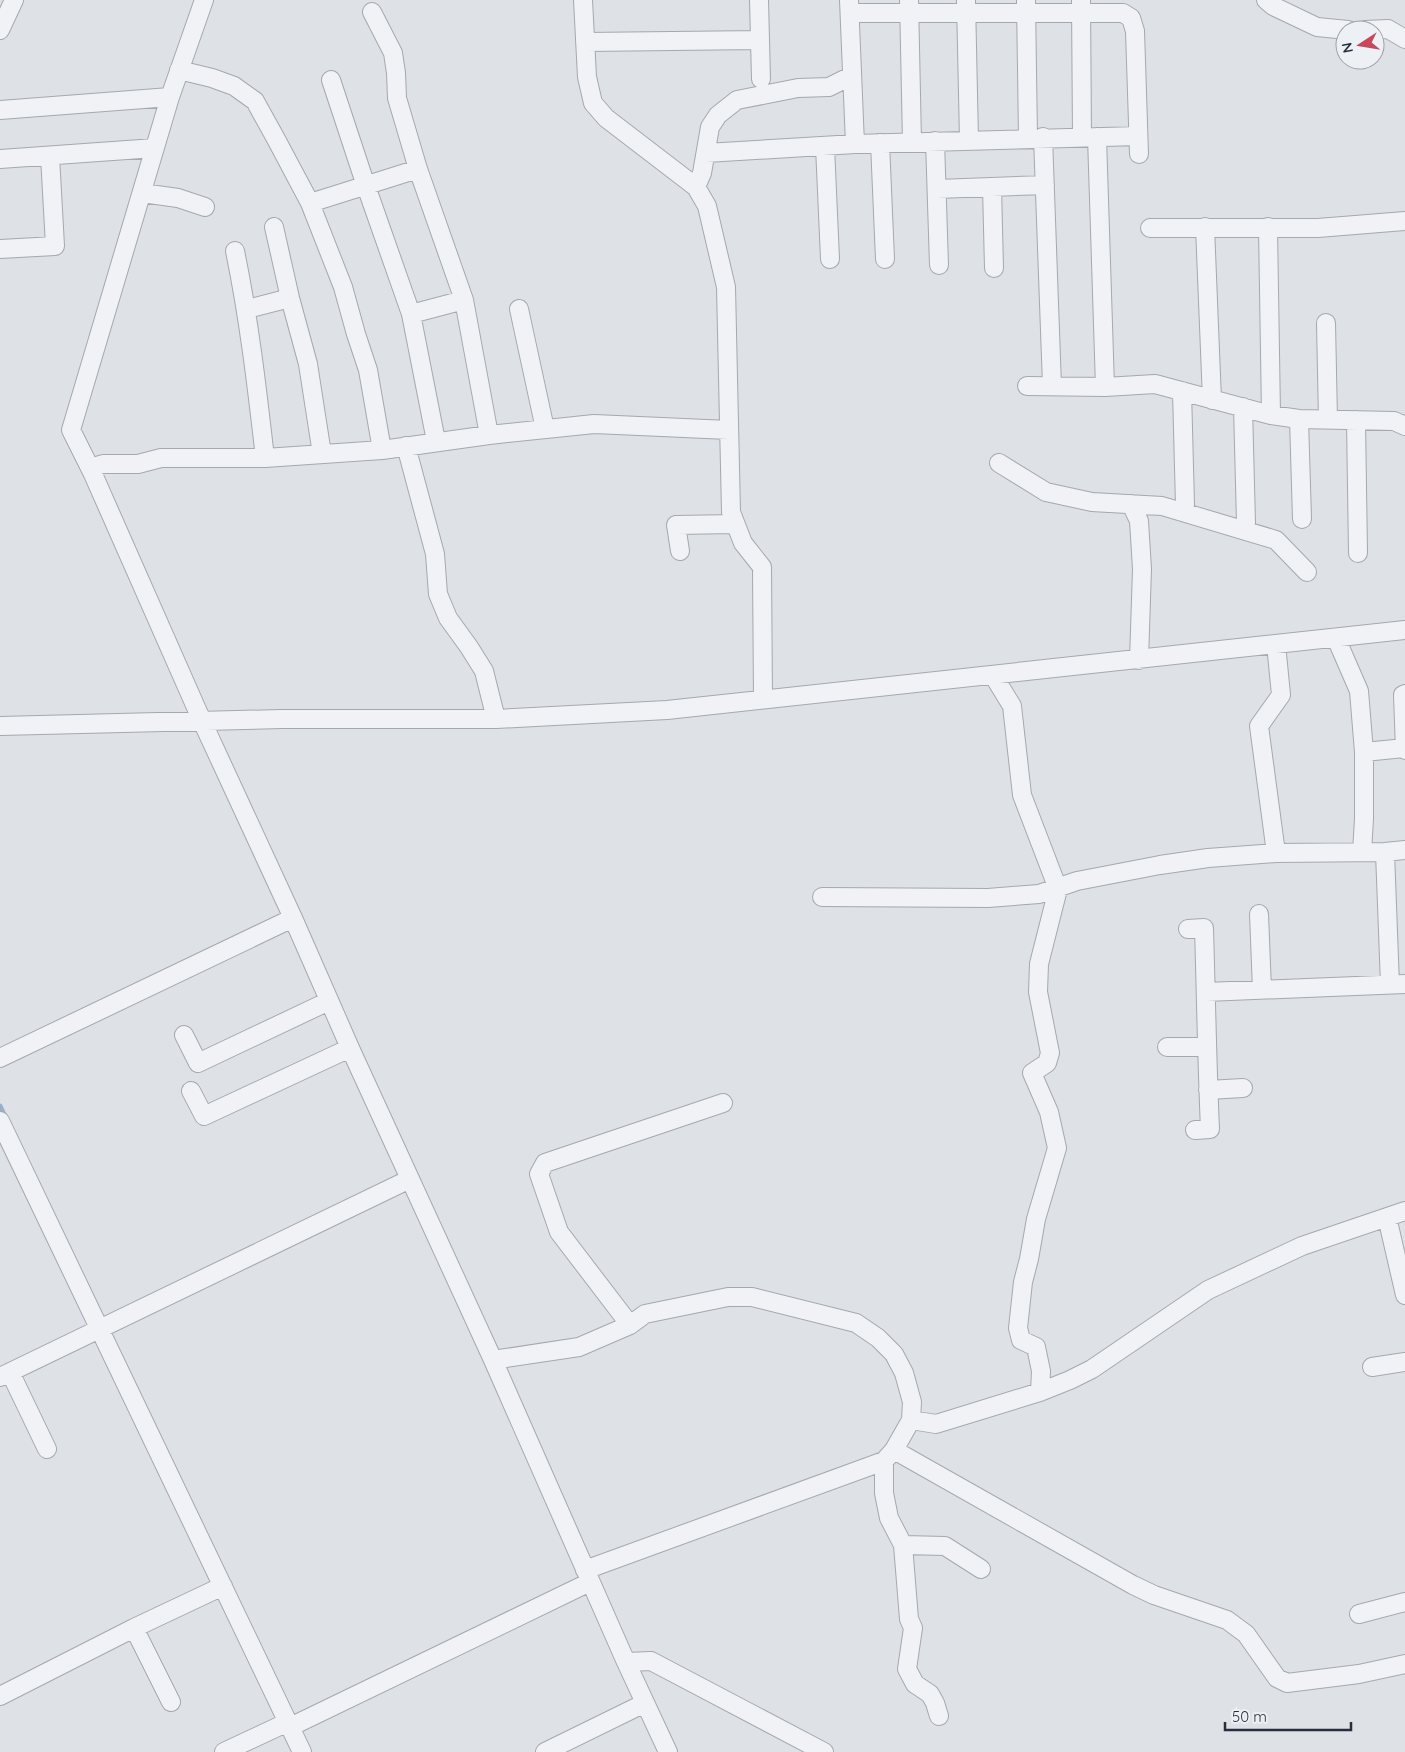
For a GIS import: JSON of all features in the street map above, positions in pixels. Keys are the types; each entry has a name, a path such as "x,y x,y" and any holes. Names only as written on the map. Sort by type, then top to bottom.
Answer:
{"street":[{"path":"0,30 14,0"},
{"path":"204,0 170,97 72,430 94,475 202,721 293,918 350,1048 493,1360 626,1662 668,1752"},
{"path":"583,0 587,77 593,103 606,118 696,187 706,206 726,287 731,512 743,543 762,567 763,699"},
{"path":"759,0 761,79"},
{"path":"1266,0 1273,6 1317,27 1335,29"},
{"path":"855,144 849,6 1125,6 1135,31 1139,154"},
{"path":"909,6 912,142"},
{"path":"966,6 969,140"},
{"path":"1026,6 1036,138 1045,185 1052,386"},
{"path":"1081,6 1105,387"},
{"path":"372,12 393,53 397,98 418,169 464,300 489,435"},
{"path":"1385,29 1405,39"},
{"path":"585,42 760,40"},
{"path":"179,70 212,78 234,86 255,101 310,203 343,287 368,370 382,450"},
{"path":"696,187 702,172 710,127 718,115 737,100 798,88 829,87 852,76"},
{"path":"331,80 411,314 436,442"},
{"path":"0,110 170,97"},
{"path":"706,153 880,143 1138,136"},
{"path":"935,141 939,266"},
{"path":"880,143 885,259"},
{"path":"825,146 830,260"},
{"path":"0,159 155,148"},
{"path":"0,249 55,246 50,156"},
{"path":"310,203 418,169"},
{"path":"937,189 1045,185"},
{"path":"992,187 994,268"},
{"path":"142,193 178,198 205,207"},
{"path":"1150,228 1318,228 1405,221"},
{"path":"274,227 290,298 308,364 322,454"},
{"path":"1206,227 1212,400"},
{"path":"1268,227 1271,415"},
{"path":"235,251 247,309 265,458"},
{"path":"247,309 290,298"},
{"path":"411,314 464,300"},
{"path":"519,309 545,429"},
{"path":"1326,323 1328,420"},
{"path":"1027,386 1105,387 1155,384 1271,415 1299,419 1394,421 1405,426"},
{"path":"1182,392 1185,505"},
{"path":"1243,407 1246,523"},
{"path":"1299,419 1302,519"},
{"path":"1356,420 1358,553"},
{"path":"94,475 103,464 138,464 161,458 265,458 382,450 489,435 594,424 729,430"},
{"path":"406,446 435,554 438,594 448,618 469,646 484,671 496,719"},
{"path":"999,463 1046,492 1092,502 1162,506 1276,540 1307,572"},
{"path":"1131,504 1139,521 1142,569 1139,660"},
{"path":"680,551 676,525 736,524"},
{"path":"0,726 281,719 496,719 667,710 1405,630"},
{"path":"1336,638 1359,691 1364,752 1362,852"},
{"path":"1276,644 1281,695 1259,726 1276,853"},
{"path":"993,675 1012,706 1022,795 1058,889 1039,964 1038,992 1050,1053 1047,1063 1032,1073 1049,1112 1057,1148 1036,1219 1023,1282 1018,1328 1020,1340 1036,1347 1041,1371 1040,1392"},
{"path":"1364,752 1405,749 1403,695 1405,694"},
{"path":"822,897 988,898 1039,894 1078,882 1160,865 1208,858 1276,853 1385,852 1405,850"},
{"path":"1206,992 1397,985 1385,852"},
{"path":"1259,914 1262,990"},
{"path":"0,1058 293,918"},
{"path":"1188,929 1204,928 1206,1047 1210,1129 1195,1130"},
{"path":"184,1035 198,1063 329,1000"},
{"path":"1167,1047 1206,1047"},
{"path":"191,1091 204,1116 350,1048"},
{"path":"1208,1090 1244,1088"},
{"path":"630,1324 559,1232 539,1174 545,1162 723,1103"},
{"path":"0,1121 302,1752"},
{"path":"47,1449 5,1375 410,1179"},
{"path":"912,1420 936,1424 1040,1392 1070,1380 1092,1369 1208,1290 1302,1246 1405,1210"},
{"path":"1387,1217 1405,1295"},
{"path":"493,1360 579,1347 630,1324 645,1314 728,1297 752,1297 856,1322 878,1338 894,1354 904,1373 912,1402 912,1420 889,1455 884,1493 889,1518 903,1545 909,1618 913,1628 907,1669 915,1684 930,1694 939,1716"},
{"path":"1372,1367 1405,1362"},
{"path":"224,1752 289,1725 588,1576 889,1455"},
{"path":"889,1455 1133,1586 1227,1620 1246,1634 1277,1678 1287,1683 1359,1674 1405,1664"},
{"path":"903,1545 945,1546 981,1569"},
{"path":"0,1696 134,1628 223,1586"},
{"path":"1359,1614 1405,1602"},
{"path":"134,1628 170,1702"},
{"path":"626,1662 651,1661 824,1752"},
{"path":"545,1752 645,1703"}],"waterway":[{"path":"0,1106 6,1119"}]}
